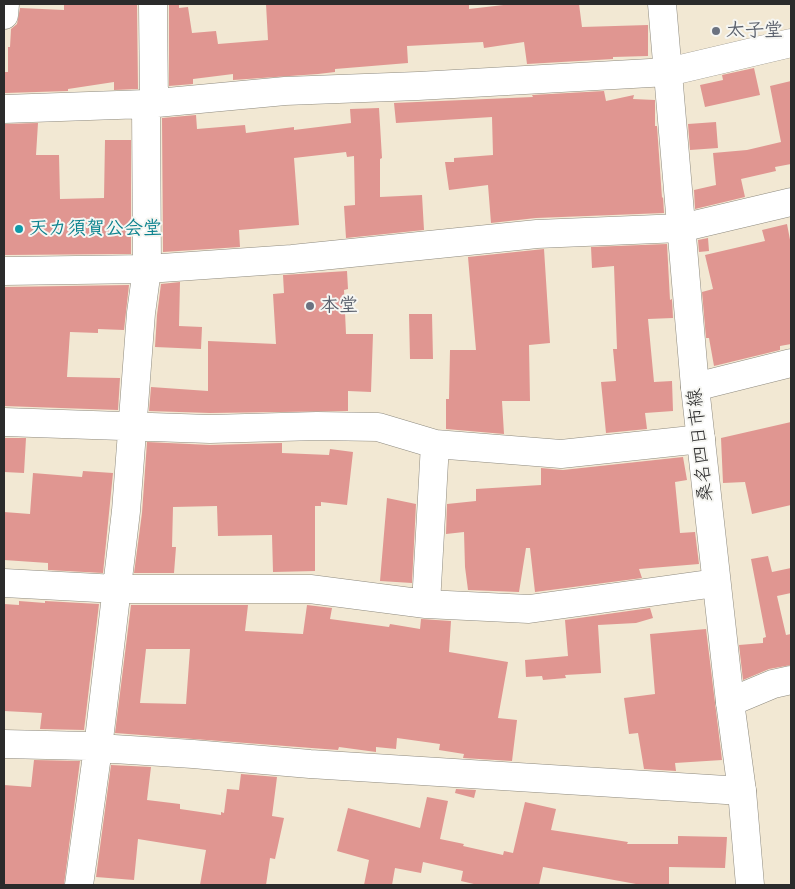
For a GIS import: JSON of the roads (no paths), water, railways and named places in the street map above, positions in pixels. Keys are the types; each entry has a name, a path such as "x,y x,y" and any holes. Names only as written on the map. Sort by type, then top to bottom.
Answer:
{"street":[{"path":"4,15 5,4"},
{"path":"79,885 126,511 141,313 147,269 153,4"},
{"name":"桑名四日市線","path":"662,4 695,387 716,583 742,791 750,885"},
{"path":"4,109 150,104 286,91 418,86 668,72 791,44"},
{"path":"4,272 147,269 292,258 537,234 681,228 791,202"},
{"path":"695,387 791,363"},
{"path":"4,422 210,429 317,426 378,427 435,444 561,454 701,439"},
{"path":"426,604 435,444"},
{"path":"4,583 117,589 310,589 426,604 528,608 716,583"},
{"path":"730,702 773,684 791,680"},
{"path":"4,744 98,745 310,764 742,791"}],"place":[{"name":"太子堂","path":"716,31"},
{"name":"天カ須賀公会堂","path":"19,229"},
{"name":"本堂","path":"310,306"}]}
